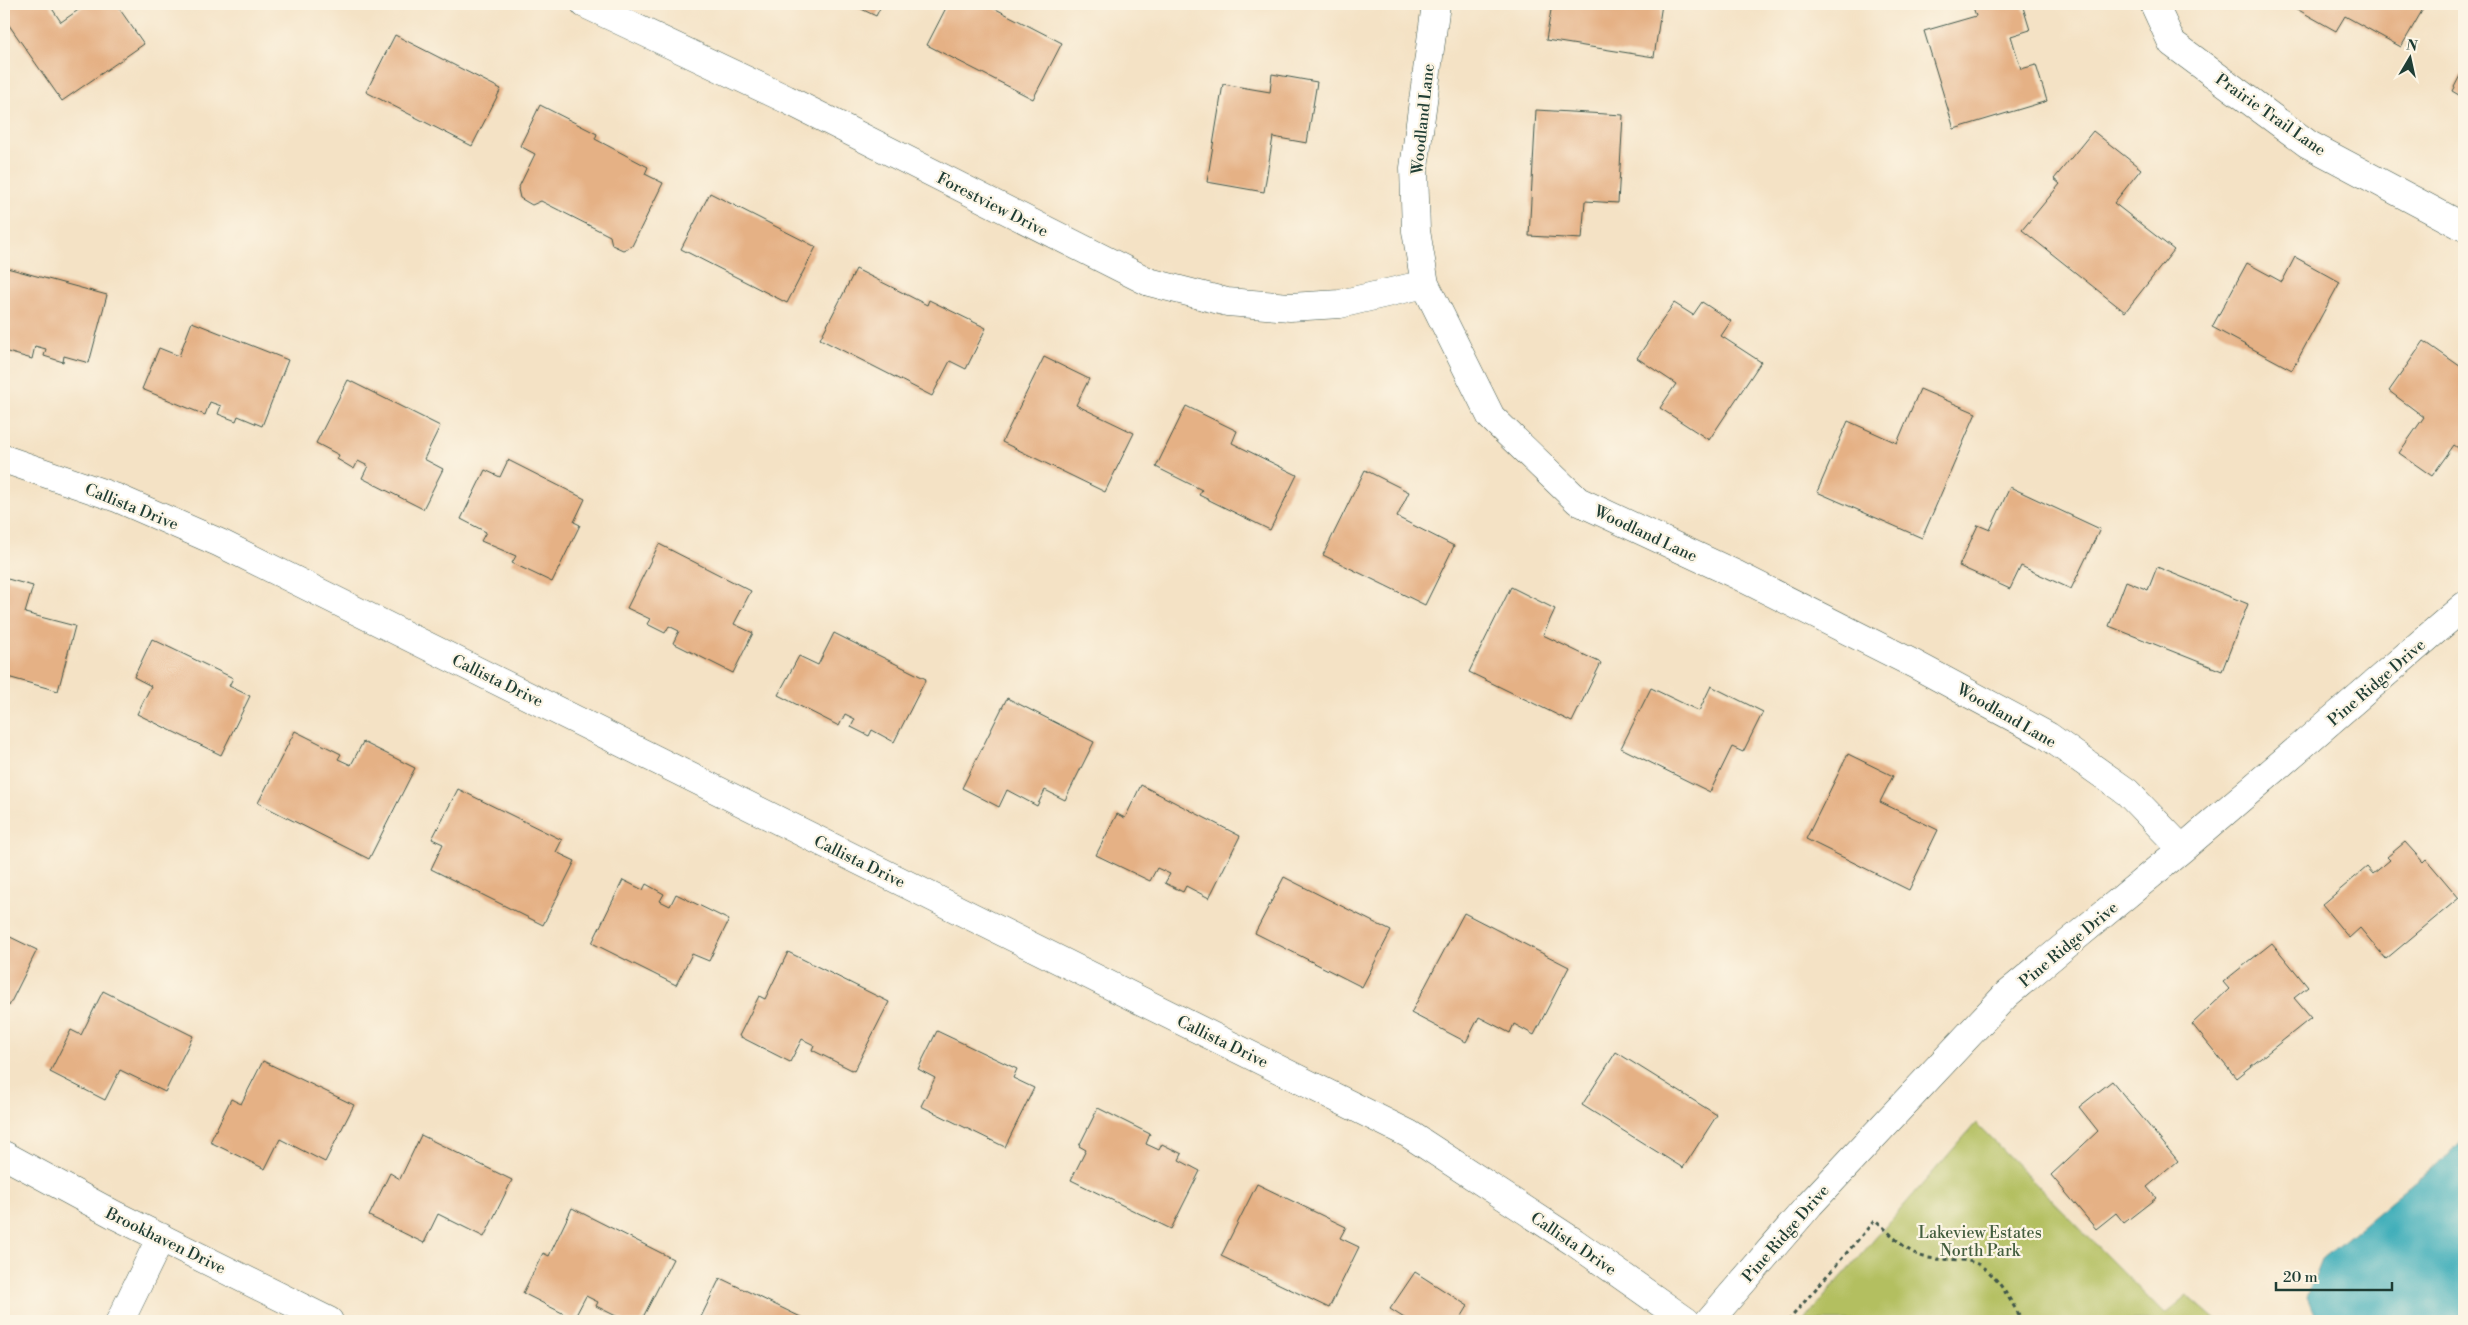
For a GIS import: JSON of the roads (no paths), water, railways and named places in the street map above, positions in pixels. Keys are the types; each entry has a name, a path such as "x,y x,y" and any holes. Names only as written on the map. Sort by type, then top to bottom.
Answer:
{"street":[{"name":"Forestview Drive","path":"585,4 786,99 1149,282 1228,302 1290,307 1340,304 1425,284"},
{"name":"Woodland Lane","path":"1436,4 1414,168 1416,231 1425,284 1491,418 1578,501 1737,575 1914,664 2048,736 2127,792 2182,849"},
{"name":"Prairie Trail Lane","path":"2154,4 2172,43 2308,144 2464,227"},
{"name":"Callista Drive","path":"4,459 117,498 220,543 1409,1134 1574,1242 1686,1321"},
{"name":"Pine Ridge Drive","path":"1709,1321 1810,1204 2007,994 2182,849 2464,606"},
{"name":"Brookhaven Drive","path":"4,1156 161,1238 329,1321"},
{"path":"120,1321 161,1238"}],"water":[{"path":"2464,1141 2464,1321 2317,1321 2307,1297 2322,1259"}],"park label":[{"name":"Lakeview Estates North Park","path":"1980,1241"}]}
